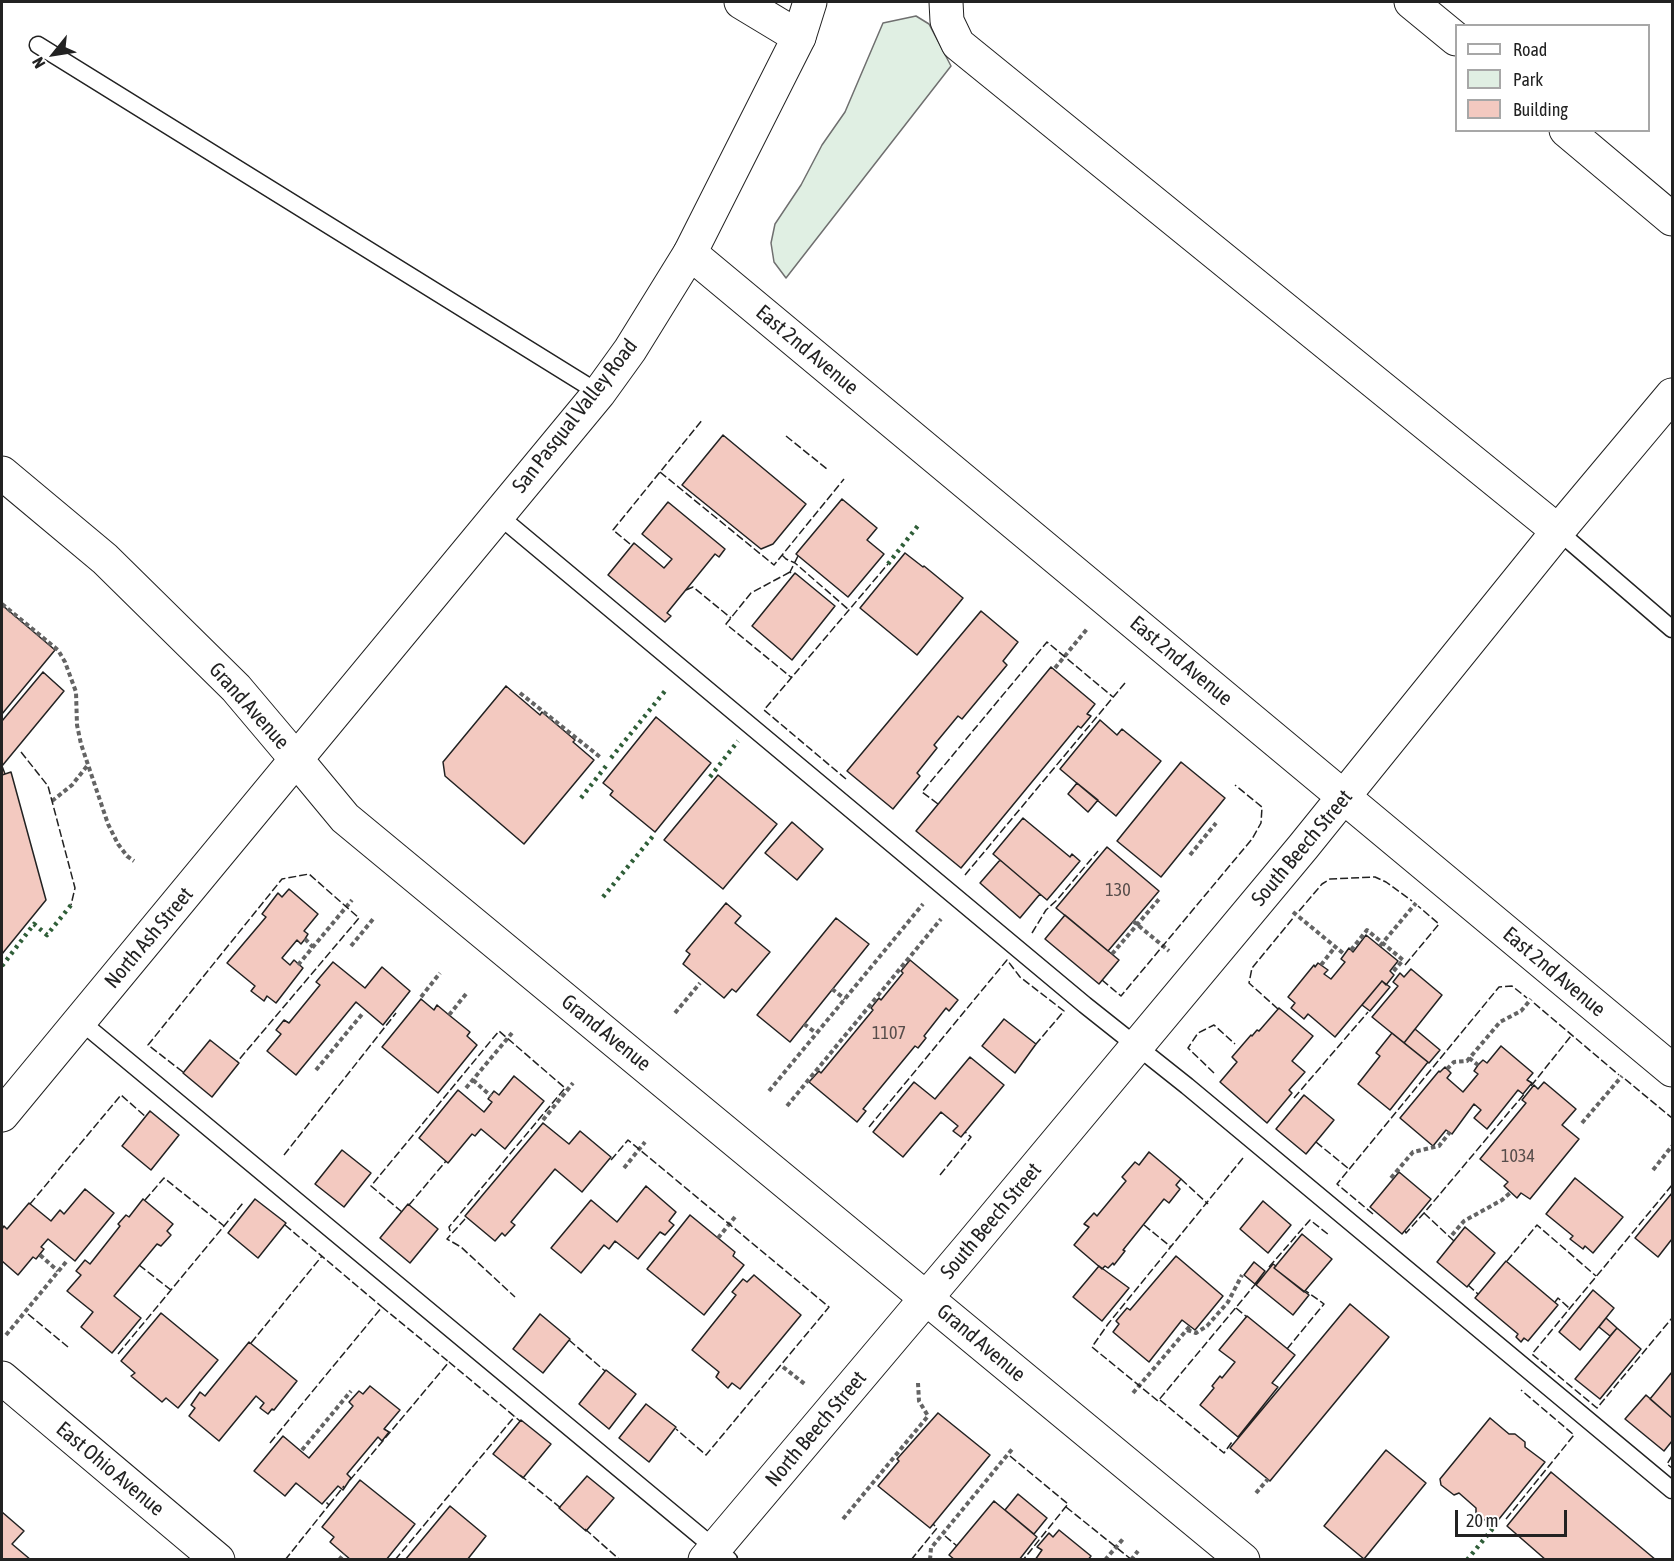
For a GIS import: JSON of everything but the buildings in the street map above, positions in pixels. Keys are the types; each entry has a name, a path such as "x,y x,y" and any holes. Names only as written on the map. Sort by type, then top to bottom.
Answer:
{"street":[{"path":"741,2 799,37"},
{"name":"San Pasqual Valley Road","path":"296,759 599,393 630,350 690,253 799,37 810,2"},
{"path":"946,2 947,21 958,44 1558,531"},
{"path":"1411,2 1455,38"},
{"path":"1568,132 1672,219"},
{"name":"East 2nd Avenue","path":"690,253 1672,1070"},
{"name":"South Beech Street","path":"927,1298 1344,797 1558,531 1672,395"},
{"name":"Grand Avenue","path":"2,473 105,559 237,688 345,818 1243,1560"},
{"name":"North Ash Street","path":"2,1116 296,759"},
{"name":"North Beech Street","path":"716,1555 927,1298"},
{"name":"East Ohio Avenue","path":"2,1378 218,1560"}],"lane":[{"path":"38,45 599,393"},
{"path":"498,514 1672,1490"},
{"path":"1558,531 1672,629"},
{"path":"80,1021 716,1555"}],"path":[{"path":"2,604 58,651 65,662 76,692 77,724 87,765 108,824 118,844 134,861"},
{"path":"1054,668 1089,626"},
{"path":"520,693 600,757"},
{"path":"52,801 72,785 87,765"},
{"path":"1190,855 1216,823"},
{"path":"769,1091 940,883"},
{"path":"787,1106 958,898"},
{"path":"1112,954 1135,922 1160,898"},
{"path":"298,965 352,900"},
{"path":"1381,944 1418,900"},
{"path":"1293,912 1344,954"},
{"path":"351,946 374,918"},
{"path":"1135,922 1169,951"},
{"path":"1351,950 1367,930 1403,960 1392,973"},
{"path":"305,939 313,947"},
{"path":"1321,965 1335,947"},
{"path":"421,997 440,973"},
{"path":"675,1013 700,983"},
{"path":"832,989 844,999"},
{"path":"449,1015 466,994"},
{"path":"1448,1070 1454,1062 1467,1061 1500,1022 1521,1011 1533,996"},
{"path":"316,1070 363,1013"},
{"path":"804,1024 816,1033"},
{"path":"466,1088 512,1033"},
{"path":"1469,1058 1478,1065"},
{"path":"1582,1123 1625,1073"},
{"path":"472,1080 491,1096"},
{"path":"543,1120 573,1083"},
{"path":"1391,1178 1413,1152 1439,1146 1450,1132"},
{"path":"624,1168 645,1142"},
{"path":"1653,1170 1672,1146"},
{"path":"1452,1235 1464,1221 1502,1200 1511,1192"},
{"path":"718,1238 735,1217"},
{"path":"40,1255 58,1271"},
{"path":"6,1335 66,1262"},
{"path":"1133,1393 1188,1328 1196,1333 1207,1326 1228,1302 1242,1275"},
{"path":"783,1367 807,1386"},
{"path":"843,1519 928,1416 919,1401 918,1383"},
{"path":"302,1450 351,1391"},
{"path":"930,1560 931,1548 1013,1448"},
{"path":"1256,1494 1268,1479"},
{"path":"1106,1560 1123,1539"},
{"path":"1131,1560 1138,1551"},
{"path":"339,1560 344,1554"}],"green space":[{"path":"916,16 929,24 951,66 786,278 774,262 771,243 775,224 801,185 822,145 845,112 883,23"}],"hedge":[{"path":"888,564 920,523"},
{"path":"611,758 665,691"},
{"path":"710,777 738,741"},
{"path":"581,798 606,766"},
{"path":"603,897 653,836"},
{"path":"2,966 34,924 47,935 71,905"},
{"path":"1467,1560 1494,1527"}],"fence":[{"path":"630,544 613,530 703,419"},
{"path":"786,436 827,469"},
{"path":"660,472 774,565 844,479"},
{"path":"782,555 795,563 849,610"},
{"path":"791,573 798,556"},
{"path":"846,779 764,710 888,564"},
{"path":"790,572 751,593 726,624 792,678"},
{"path":"686,590 693,587 731,618"},
{"path":"938,804 922,792 1047,642 1113,697"},
{"path":"965,875 1125,683"},
{"path":"21,752 48,786 75,888 71,905"},
{"path":"1102,980 1121,996 1252,839 1261,823 1262,807 1235,785"},
{"path":"1032,933 1046,910 1098,851"},
{"path":"183,1072 148,1045 282,879 309,874 359,918 237,1062"},
{"path":"1299,911 1322,884 1330,879 1375,877 1412,901"},
{"path":"1405,965 1439,924 1418,906"},
{"path":"1278,1009 1249,983 1252,968 1294,917"},
{"path":"869,1127 1007,960 1020,977 1064,1011 1036,1044"},
{"path":"1373,1214 1337,1184 1499,987 1512,986 1527,998"},
{"path":"1534,1003 1619,1075"},
{"path":"1294,1098 1368,1012"},
{"path":"284,1155 396,1013"},
{"path":"1214,1073 1188,1048 1198,1033 1214,1025 1235,1044"},
{"path":"402,1212 371,1186 499,1031 565,1088 449,1227 451,1234"},
{"path":"1531,1086 1571,1036"},
{"path":"1625,1079 1672,1118"},
{"path":"1405,1231 1406,1233 1424,1213 1525,1093"},
{"path":"30,1204 121,1095 146,1117"},
{"path":"940,1175 971,1137 965,1132"},
{"path":"611,1160 628,1140 829,1307 706,1455 676,1429"},
{"path":"1316,1142 1349,1169"},
{"path":"1243,1158 1108,1324 1092,1347 1158,1401 1258,1281"},
{"path":"409,1205 446,1161"},
{"path":"145,1200 164,1178 224,1226"},
{"path":"1181,1179 1208,1204"},
{"path":"1672,1185 1532,1354 1597,1408 1672,1318"},
{"path":"118,1354 243,1203"},
{"path":"1424,1213 1454,1241"},
{"path":"465,1219 447,1239 461,1247 515,1297"},
{"path":"1269,1267 1310,1220 1329,1235"},
{"path":"285,1225 382,1307"},
{"path":"1144,1225 1171,1247"},
{"path":"1507,1261 1537,1225 1596,1276"},
{"path":"251,1343 322,1256"},
{"path":"139,1265 171,1290"},
{"path":"1468,1285 1478,1294"},
{"path":"1287,1349 1324,1304 1306,1291"},
{"path":"1555,1302 1558,1298 1569,1308"},
{"path":"270,1443 382,1307 449,1362"},
{"path":"1236,1308 1247,1317"},
{"path":"28,1314 68,1347"},
{"path":"569,1340 605,1371"},
{"path":"350,1480 449,1362 520,1421"},
{"path":"1506,1519 1574,1435 1521,1390"},
{"path":"1160,1400 1224,1453 1232,1442"},
{"path":"395,1560 515,1416"},
{"path":"1010,1456 1068,1504 1023,1560"},
{"path":"1672,1456 1667,1464 1672,1468"},
{"path":"520,1475 562,1509"},
{"path":"329,1505 344,1486"},
{"path":"285,1560 329,1505 325,1501"},
{"path":"1066,1507 1132,1560"},
{"path":"911,1560 937,1528 933,1524"},
{"path":"585,1529 620,1560"},
{"path":"945,1536 957,1546"}]}
